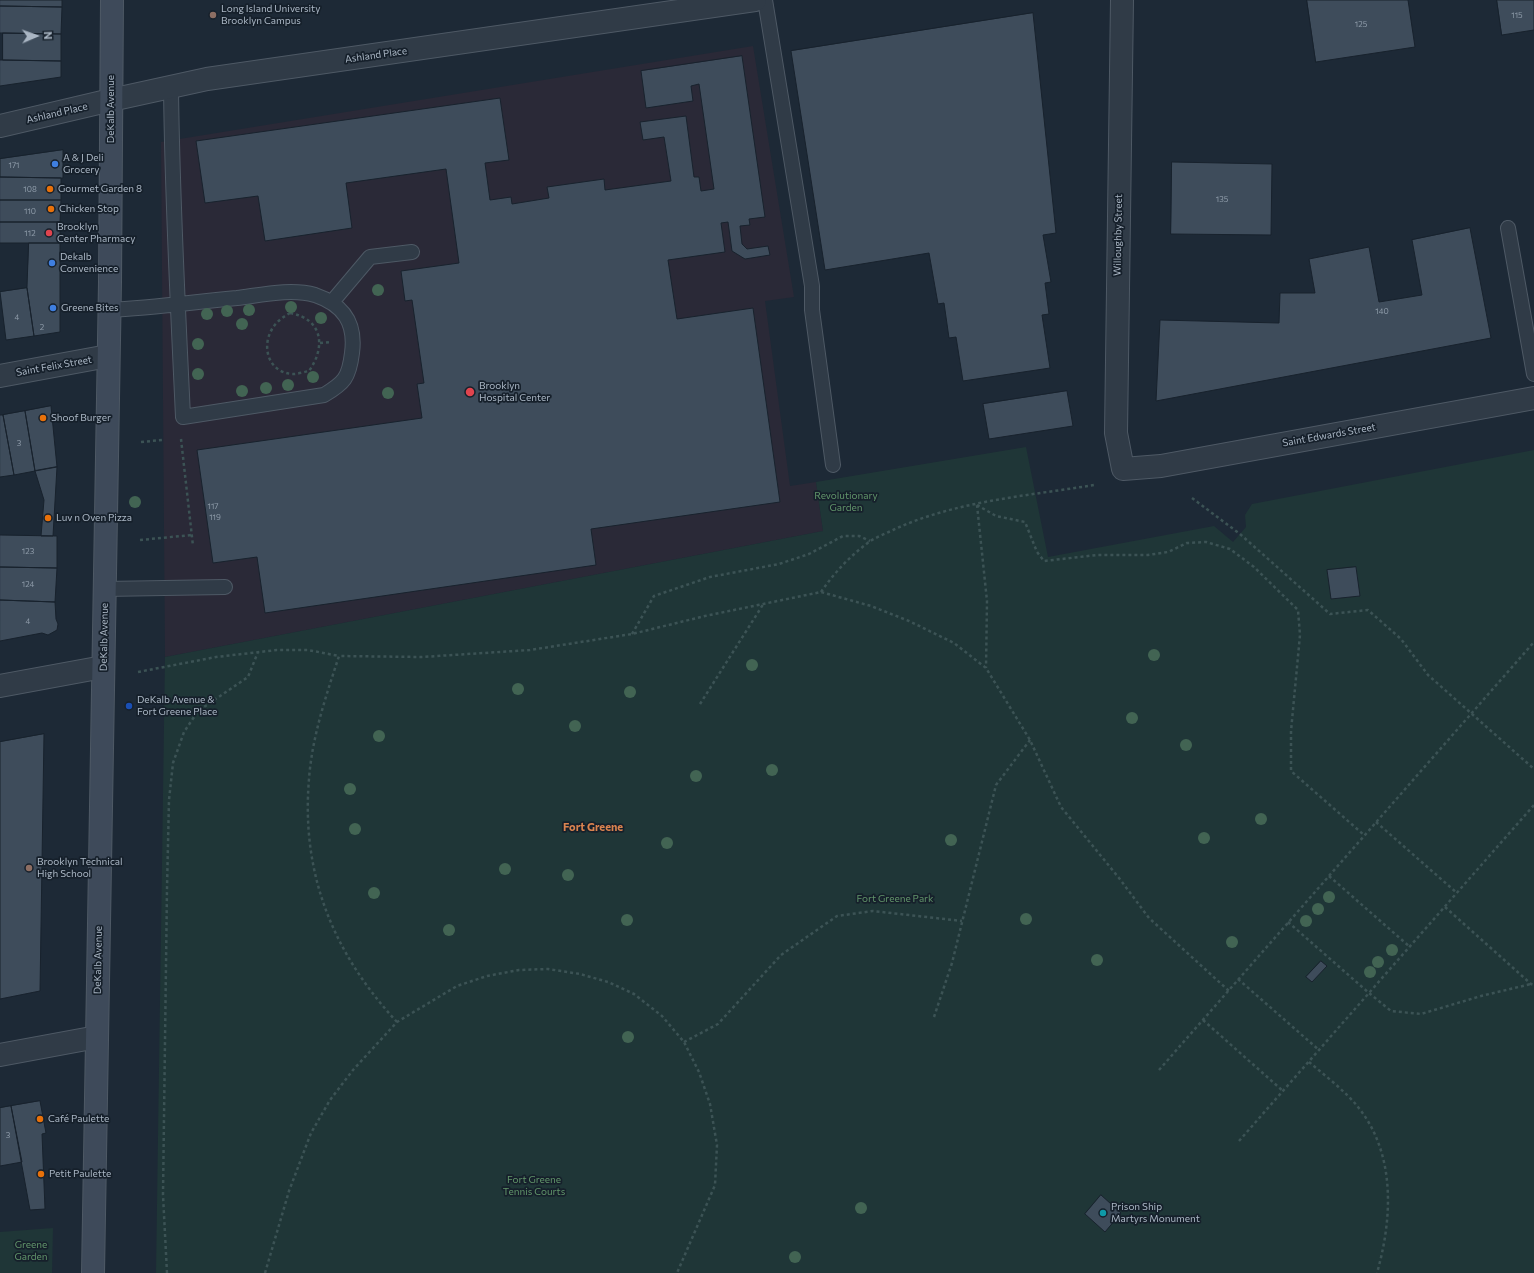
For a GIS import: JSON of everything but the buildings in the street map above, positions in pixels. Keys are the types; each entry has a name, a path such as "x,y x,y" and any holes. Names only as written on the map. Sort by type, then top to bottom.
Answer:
{"main road":[{"name":"DeKalb Avenue","path":"93,1273 109,310 112,0"}],"street":[{"name":"Ashland Place","path":"0,126 207,79 755,0"},
{"name":"Willoughby Street","path":"1122,0 1116,433 1123,469"},
{"name":"Saint Felix Street","path":"0,376 108,356"},
{"name":"Saint Edwards Street","path":"1123,469 1161,466 1534,398"},
{"path":"0,686 103,667"},
{"path":"0,1055 97,1038"}],"lane":[{"path":"765,0 812,286 812,310 833,465"},
{"path":"109,310 143,308 178,304 280,293 314,295 332,302 347,315 352,332 353,349 350,367 341,385 324,396 183,417 178,304 171,86"},
{"path":"1508,228 1534,374"},
{"path":"332,302 370,257 412,252"},
{"path":"104,589 225,587"}],"path":[{"path":"290,313 303,315 315,325 320,343 316,360 309,371 294,374 279,372 269,360 266,343 272,329 281,318 290,313"},
{"path":"180,438 193,546"},
{"path":"141,442 162,440"},
{"path":"820,592 831,577 852,555 870,541 907,523 956,508 1094,485"},
{"path":"1192,498 1240,534 1330,614 1368,610 1401,639 1428,675 1534,769"},
{"path":"977,505 987,601 986,668"},
{"path":"977,505 996,516 1025,522 1037,552 1044,560 1097,555 1148,556 1168,552 1187,543 1206,542 1230,549 1254,567 1298,610 1300,635 1291,731 1290,772 1364,835"},
{"path":"140,540 192,535"},
{"path":"632,634 654,596 710,577 779,564 809,554 843,536 859,536 870,541"},
{"path":"138,672 216,657 258,652 308,650 338,656 365,658 471,656 530,650 632,634 764,603 820,592 871,606 909,621 954,643 986,668 1030,740 1061,806 1119,878 1148,918 1228,991"},
{"path":"700,704 764,603"},
{"path":"1159,1070 1534,642"},
{"path":"167,1273 164,1195 166,920 169,800 173,763 184,732 198,711 248,677 258,652"},
{"path":"338,656 324,700 309,778 307,813 311,852 321,898 336,937 356,972 381,1005 397,1022"},
{"path":"934,1017 952,963 996,786 1030,740"},
{"path":"1239,1142 1534,805"},
{"path":"1376,822 1457,893"},
{"path":"1329,876 1410,947"},
{"path":"1445,907 1533,985"},
{"path":"684,1042 718,1024 781,955 837,916 873,911 962,921"},
{"path":"1288,922 1391,1011 1421,1014 1481,996 1533,985"},
{"path":"265,1273 290,1191 311,1133 334,1094 353,1070 397,1022 457,986 487,976 520,970 548,969 580,974 608,982 634,994 662,1016 684,1042 699,1072 710,1104 717,1145 715,1185 677,1273"},
{"path":"1238,979 1319,1050"},
{"path":"1203,1020 1283,1091"},
{"path":"1309,1062 1349,1096 1363,1114 1376,1137 1385,1160 1389,1185 1388,1220 1377,1273"}],"shaded area":[{"name":"Brooklyn Hospital Center","path":"753,46 794,297 765,301 790,486 816,482 823,531 165,657 161,142"}],"green space":[{"name":"Fort Greene Park","path":"1026,447 1048,557 1214,526 1233,542 1246,527 1245,515 1252,504 1534,450 1534,1273 156,1273 165,657 823,531 816,482"},
{"name":"Greene Garden","path":"53,1228 52,1273 0,1273 0,1232"}],"place":[{"name":"Long Island University Brooklyn Campus","path":"213,15"},
{"name":"A & J Deli Grocery","path":"55,164"},
{"name":"Gourmet Garden 8","path":"50,189"},
{"name":"Chicken Stop","path":"51,209"},
{"name":"Brooklyn Center Pharmacy","path":"49,233"},
{"name":"Dekalb Convenience","path":"52,263"},
{"name":"Greene Bites","path":"53,308"},
{"name":"Brooklyn Hospital Center","path":"470,392"},
{"name":"Shoof Burger","path":"43,418"},
{"name":"Luv n Oven Pizza","path":"48,518"},
{"name":"DeKalb Avenue & Fort Greene Place","path":"129,706"},
{"name":"Brooklyn Technical High School","path":"29,868"},
{"name":"Café Paulette","path":"40,1119"},
{"name":"Petit Paulette","path":"41,1174"},
{"name":"Prison Ship Martyrs Monument","path":"1103,1213"}],"district":[{"name":"Fort Greene","path":"593,827"}],"park label":[{"name":"Revolutionary Garden","path":"846,502"},
{"name":"Fort Greene Tennis Courts","path":"534,1186"}]}
